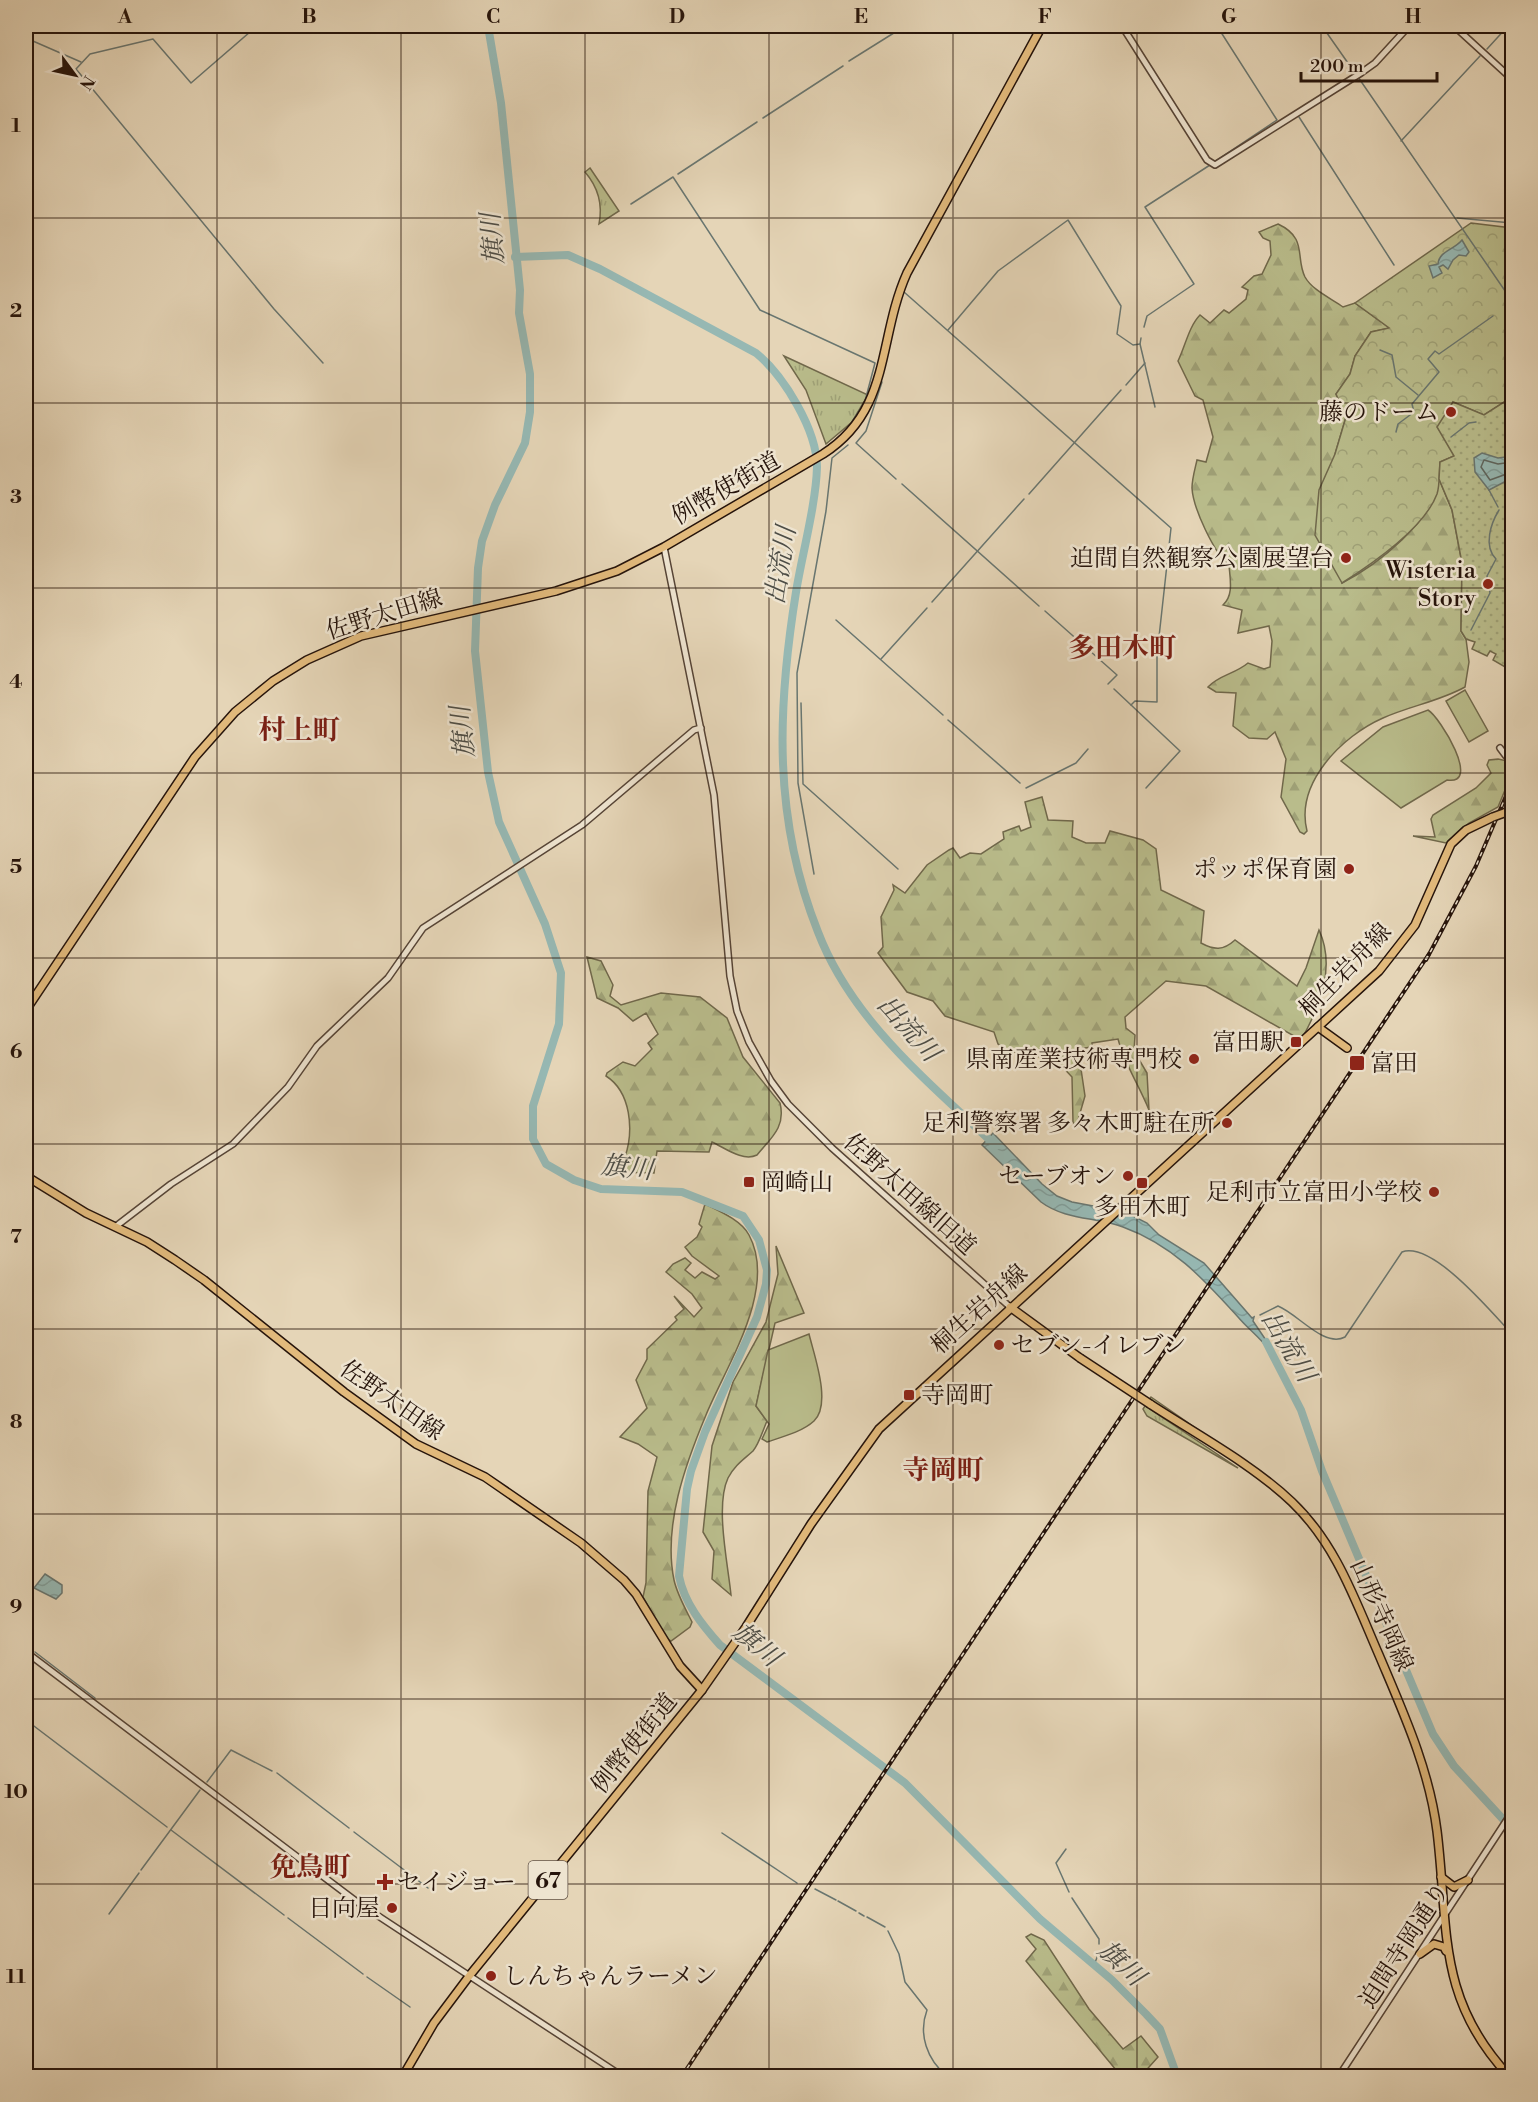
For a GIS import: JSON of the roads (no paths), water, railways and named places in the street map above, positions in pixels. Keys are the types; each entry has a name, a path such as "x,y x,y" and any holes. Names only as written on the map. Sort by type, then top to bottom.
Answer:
{"main road":[{"name":"例幣使街道","path":"664,547 823,454 848,436 868,407 877,386 897,296 907,273 1042,26"},
{"name":"佐野太田線","path":"26,1010 203,746 236,712 278,678 327,650 361,636 537,595 604,576 664,547"},
{"name":"桐生岩舟線","path":"883,1425 1379,971 1399,948 1420,916 1444,857 1454,840 1466,830 1512,810"},
{"path":"1318,1027 1347,1048"},
{"name":"佐野太田線","path":"26,1176 86,1214 147,1242 204,1280 294,1354 416,1444 485,1477 580,1543 624,1580 636,1594 680,1666 704,1687"},
{"name":"山形寺岡線","path":"1010,1307 1080,1358 1261,1478 1292,1502 1317,1531 1338,1562 1414,1738 1433,1810 1448,1954 1457,1993 1473,2029 1509,2076"},
{"name":"例幣使街道","path":"403,2076 429,2031 470,1975 704,1687 742,1633 811,1524 883,1425"},
{"path":"1441,1877 1454,1887 1468,1880"},
{"path":"1420,1954 1434,1944 1444,1947 1448,1954"}],"street":[{"path":"1122,26 1213,165 1353,79 1375,63 1409,26"},
{"path":"1454,26 1512,79"},
{"name":"例幣使街道","path":"664,547 714,795 723,913 733,992 749,1042 771,1081 788,1104"},
{"path":"115,1227 171,1184 229,1148 288,1087 329,1032 388,978 423,928 599,812 694,730 701,728"},
{"path":"1500,748 1506,756 1512,756"},
{"name":"佐野太田線旧道","path":"788,1104 832,1148 1010,1307"},
{"path":"26,1652 357,1902 622,2076"},
{"name":"迫間寺岡通り","path":"1339,2076 1512,1813"}],"water":[{"path":"1462,240 1469,252 1466,256 1459,255 1448,269 1443,265 1439,267 1442,273 1433,278 1429,266 1438,264 1444,253"},
{"path":"1482,453 1498,458 1512,456 1512,478 1489,490 1475,472 1474,458"},
{"path":"993,1133 1042,1184 1057,1196 1072,1202 1125,1212 1147,1223 1159,1235 1204,1263 1252,1318 1254,1317 1253,1321 1272,1349 1269,1350 1188,1266 1158,1244 1123,1227 1060,1212 1041,1202 982,1145"},
{"path":"45,1574 62,1585 62,1593 56,1599 34,1588"}],"waterway":[{"path":"257,26 191,83 153,39 90,54 76,69 274,309 323,363"},
{"name":"旗川","path":"488,26 501,103 520,290 519,313 530,374 530,412 525,443 495,505 482,541 478,568 475,651 488,772 499,822 545,924 561,973 559,1024 533,1106 533,1139 546,1164 574,1180 601,1189 682,1192 743,1216 759,1240 767,1270 766,1284 757,1317 705,1432 691,1471 687,1489 679,1576 685,1596 695,1614 720,1645 905,1783 1040,1919 1112,1980 1160,2029 1177,2076"},
{"path":"849,61 905,26"},
{"path":"1214,162 1277,120 1217,26"},
{"path":"1322,26 1355,73"},
{"path":"1487,49 1508,26"},
{"path":"26,38 81,62"},
{"path":"1401,141 1480,56"},
{"path":"763,118 843,66"},
{"path":"1358,77 1512,301"},
{"path":"1299,117 1394,265"},
{"path":"678,174 757,122"},
{"path":"1144,327 1147,316 1194,284 1145,207 1210,165"},
{"path":"631,204 673,177 760,310 875,363 865,401"},
{"path":"1457,218 1512,223"},
{"path":"948,330 998,271 1068,220 1121,306 1117,334 1133,345 1140,344"},
{"name":"出流川","path":"515,257 568,255 600,269 756,353 777,375 797,405 816,452 817,467 790,636 783,722 786,806 803,890 818,932 833,964 851,994 872,1022 919,1074 996,1146"},
{"path":"904,292 1171,528 1157,655 1157,702 1135,701 1131,705"},
{"path":"1396,432 1398,424 1414,412 1412,404 1439,372 1428,359 1435,351 1439,354 1493,316"},
{"path":"1141,338 1140,344 1155,407"},
{"path":"1380,350 1392,355 1396,377 1418,395"},
{"path":"1126,385 1145,363"},
{"path":"882,382 866,431 856,443 896,479"},
{"path":"1029,494 1121,390"},
{"path":"852,422 863,405"},
{"path":"1451,437 1469,423 1476,422"},
{"path":"814,874 798,783 797,673 826,511 832,458 848,445"},
{"path":"902,484 1039,606"},
{"path":"1489,490 1498,507"},
{"path":"932,602 1024,499"},
{"path":"1471,630 1490,593 1487,576 1496,559 1492,554 1489,541 1493,521 1499,510"},
{"path":"881,659 927,608"},
{"path":"1045,611 1117,675 1108,684"},
{"path":"836,620 943,715"},
{"path":"1114,689 1180,751 1146,788"},
{"path":"801,703 803,784 898,869"},
{"path":"948,720 1020,783"},
{"path":"1026,788 1076,763 1088,749"},
{"path":"1260,1315 1278,1306 1328,1338 1345,1337 1402,1252 1415,1252 1429,1257 1461,1281 1512,1334"},
{"name":"出流川","path":"1266,1342 1301,1410 1322,1471 1433,1734 1454,1766 1512,1829"},
{"path":"35,1652 95,1698"},
{"path":"26,1720 167,1827"},
{"path":"207,1782 231,1750 272,1771"},
{"path":"277,1773 349,1828"},
{"path":"141,1870 200,1790"},
{"path":"171,1830 284,1915"},
{"path":"354,1832 428,1888"},
{"path":"722,1833 797,1883"},
{"path":"1066,1849 1056,1863 1069,1892"},
{"path":"109,1914 139,1873"},
{"path":"815,1889 836,1900"},
{"path":"1072,1898 1099,1939 1099,1944"},
{"path":"838,1901 856,1911"},
{"path":"859,1913 864,1916"},
{"path":"867,1917 885,1927"},
{"path":"288,1918 363,1974"},
{"path":"888,1931 899,1954 905,1982 927,2010 924,2019 926,2046 934,2062 947,2076"},
{"path":"1094,1965 1098,1955"},
{"path":"367,1977 410,2007"}],"railway":[{"path":"1426,960 1476,866 1512,782"},
{"path":"682,2076 1429,954"}],"place":[{"name":"藤のドーム","path":"1451,412"},
{"name":"迫間自然観察公園展望台","path":"1346,558"},
{"name":"Wisteria Story","path":"1488,584"},
{"name":"ポッポ保育園","path":"1349,869"},
{"name":"富田駅","path":"1296,1042"},
{"name":"県南産業技術専門校","path":"1194,1059"},
{"name":"富田","path":"1357,1063"},
{"name":"足利警察署 多々木町駐在所","path":"1227,1123"},
{"name":"セーブオン","path":"1128,1176"},
{"name":"岡崎山","path":"749,1182"},
{"name":"多田木町","path":"1142,1183"},
{"name":"足利市立富田小学校","path":"1434,1192"},
{"name":"セブン-イレブン","path":"999,1345"},
{"name":"寺岡町","path":"909,1395"},
{"name":"セイジョー","path":"385,1882"},
{"name":"日向屋","path":"392,1908"},
{"name":"しんちゃんラーメン","path":"491,1976"}],"district":[{"name":"多田木町","path":"1122,648"},
{"name":"村上町","path":"299,730"},
{"name":"寺岡町","path":"943,1470"},
{"name":"免鳥町","path":"310,1867"}]}
